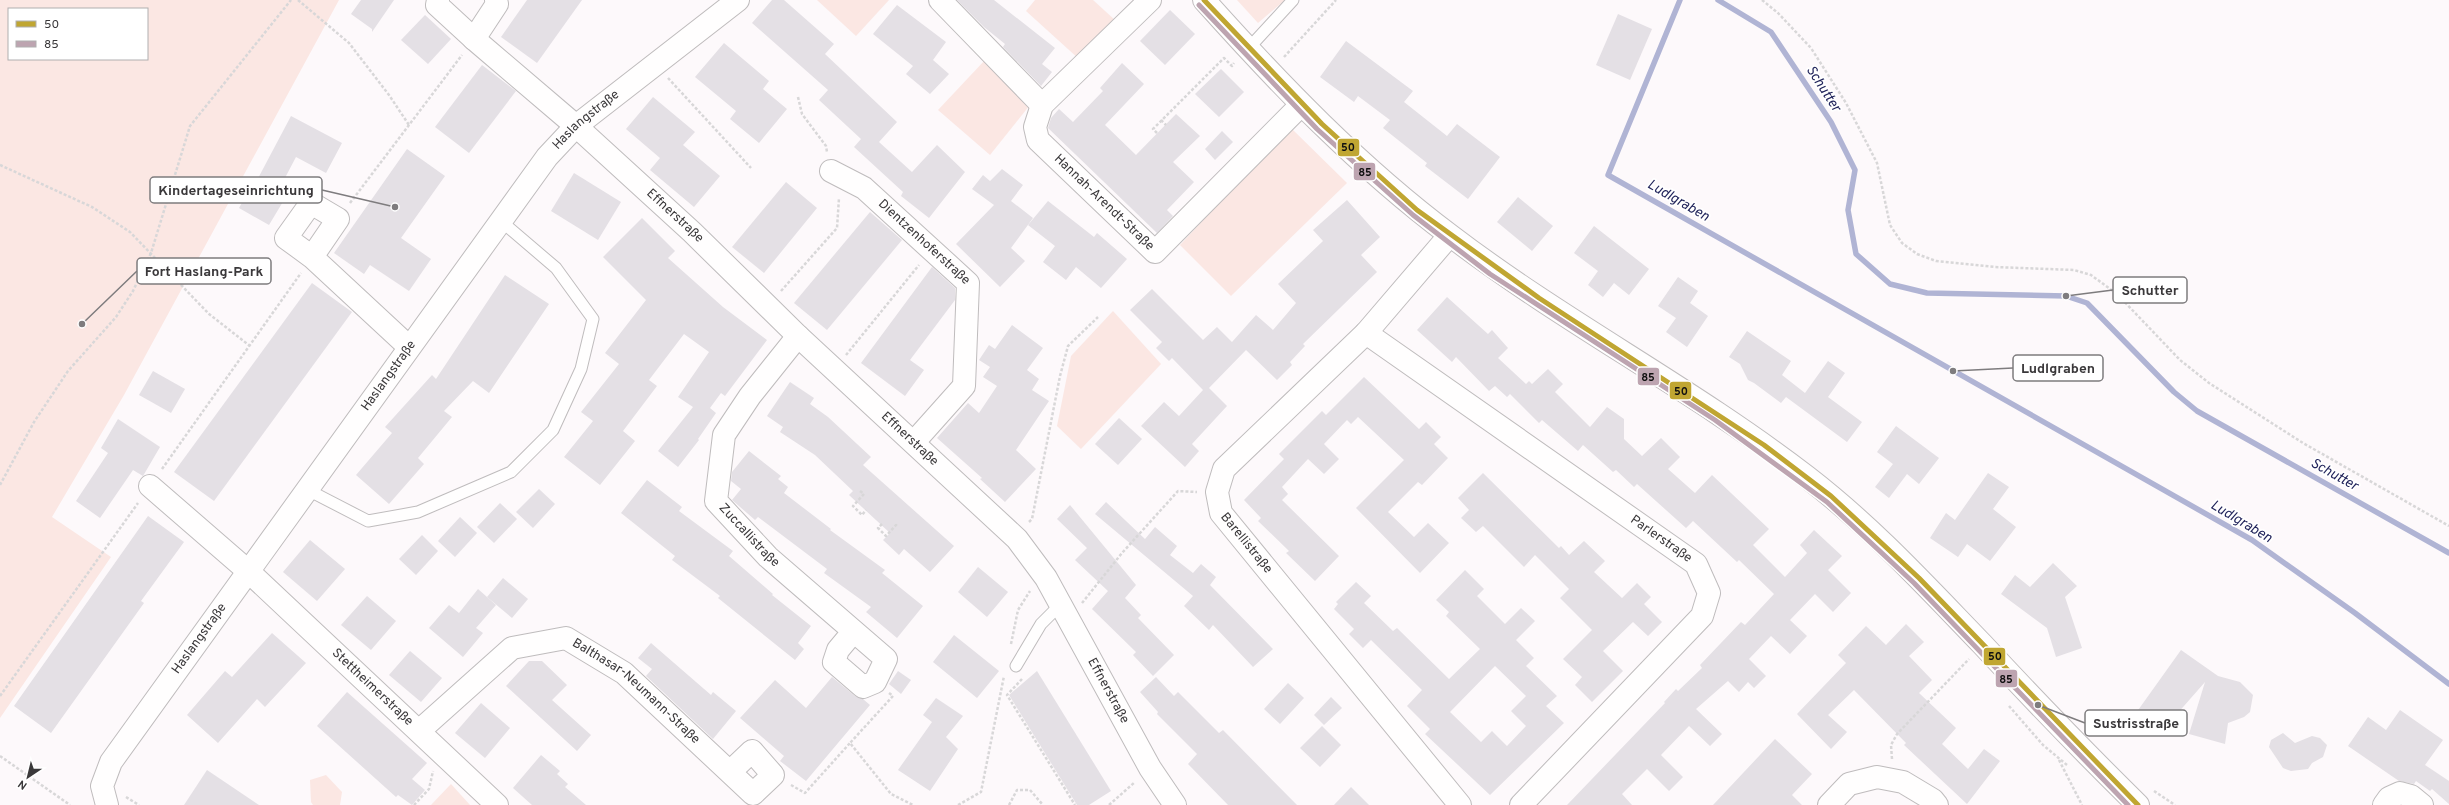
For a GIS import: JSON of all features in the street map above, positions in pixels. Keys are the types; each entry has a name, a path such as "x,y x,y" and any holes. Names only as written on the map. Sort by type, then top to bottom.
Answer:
{"street":[{"name":"Effnerstraße","path":"438,0 437,5 474,39 576,126 692,232 798,336 914,442 1016,539 1046,578 1150,768 1175,805"},
{"path":"474,39 497,4 496,0"},
{"name":"Haslangstraße","path":"106,804 102,786 111,762 306,489 547,157 576,126 738,0"},
{"path":"940,0 1042,105"},
{"name":"Hannah-Arendt-Straße","path":"1150,0 1042,105 1035,127 1038,140 1155,252 1301,105"},
{"path":"1204,0 1243,54 1269,73 1372,173 1449,236 1528,291 1753,437 1807,477 1856,517 1902,559 1982,645 2138,805"},
{"name":"Dientzenhoferstraße","path":"840,175 864,188 968,284 964,386 914,442"},
{"path":"312,258 338,219 311,203 286,238 312,258 409,347"},
{"name":"Barellistraße","path":"1449,236 1366,333 1224,469 1217,492 1220,513 1460,805"},
{"name":"Parlerstraße","path":"1366,333 1696,564 1709,593 1702,616 1521,805"},
{"name":"Zuccallistraße","path":"798,336 750,396 724,435 716,501 768,557 886,659 875,682"},
{"name":"Stettheimerstraße","path":"150,486 248,571 496,805"},
{"path":"853,632 838,650 834,662 863,687 875,682"},
{"name":"Balthasar-Neumann-Straße","path":"419,731 512,648 566,638 624,673 753,794 773,774"},
{"path":"730,772 752,752 773,774"},
{"path":"1829,805 1849,784 1877,777 1903,782 1933,800 1937,805"},
{"path":"2384,805 2389,798 2400,793 2410,796 2422,805"}],"lane":[{"path":"1243,54 1293,0"},
{"path":"306,489 368,521 418,512 511,472 553,430 581,369 593,319 556,268 500,221"},
{"path":"1011,669 1042,624 1064,613"}],"path":[{"path":"0,485 34,422 68,371 116,317 133,291 151,253 190,126 291,0"},
{"path":"298,0 349,43 390,95 409,125"},
{"path":"1269,73 1336,0"},
{"path":"1762,0 1778,13 1811,48 1846,103 1878,163 1890,225 1902,243 1917,254 1936,261 1995,267 2074,270 2091,275 2117,294 2180,360 2209,383 2303,443 2449,526"},
{"path":"338,219 474,39"},
{"path":"1157,133 1153,129 1224,58 1232,66 1243,54"},
{"path":"656,65 751,168"},
{"path":"1210,72 1214,76"},
{"path":"1199,83 1203,87"},
{"path":"1190,92 1194,96"},
{"path":"767,306 837,228 840,175 826,146 802,114 798,97"},
{"path":"1162,120 1166,124"},
{"path":"0,165 92,207 130,232 209,314 250,346"},
{"path":"835,369 931,250"},
{"path":"1016,539 1032,519 1060,376 1068,346 1098,317"},
{"path":"860,491 864,494 853,506 862,515 866,510"},
{"path":"1064,613 1122,553 1178,491 1217,492"},
{"path":"882,524 878,528 886,536 896,525 898,527"},
{"path":"1010,648 1018,610 1027,594 1046,578"},
{"path":"1893,780 1891,745 1897,734 1982,645"},
{"path":"958,805 981,792 1011,669"},
{"path":"1011,669 1023,681 1007,695 1075,805"},
{"path":"773,774 805,793 893,696 875,682"},
{"path":"850,743 891,794 913,805"},
{"path":"414,805 429,789 434,762 441,753"},
{"path":"0,756 70,805"},
{"path":"2059,759 2082,805"},
{"path":"1109,805 1150,768"},
{"path":"1009,805 1017,790 1030,790 1043,805"}],"shaded area":[{"path":"0,0 339,0 124,395 52,517 111,557 0,718"},
{"path":"817,0 889,0 856,36"},
{"path":"1035,0 1093,0 1116,21 1079,59 1026,11"},
{"path":"1237,0 1285,0 1258,23"},
{"path":"985,60 1030,105 990,155 938,110"},
{"path":"1290,127 1347,183 1231,296 1180,245"},
{"path":"1113,311 1161,364 1081,449 1057,426 1071,356"},
{"path":"326,775 342,792 340,805 313,805 311,802 310,780"},
{"path":"451,784 470,805 431,805"}],"building":[{"path":"361,0 394,0 372,32 372,29 351,14"},
{"path":"527,0 582,0 537,63 501,37"},
{"path":"772,0 784,0 834,44 825,54 897,122 879,142 912,172 937,145 965,172 929,218 901,196 903,192 854,147 861,139 819,100 828,90 752,23"},
{"path":"957,0 994,0 1055,48 1042,64 1052,72 1041,86 1003,47 1005,44 984,27"},
{"path":"897,5 946,42 933,60 949,74 930,94 906,74 913,66 873,34"},
{"path":"1170,10 1195,34 1165,65 1140,41"},
{"path":"1618,14 1652,29 1630,80 1596,65"},
{"path":"425,15 451,39 428,64 401,40"},
{"path":"1346,41 1413,91 1404,102 1447,136 1457,124 1500,157 1468,199 1425,166 1427,163 1383,128 1390,120 1358,96 1354,102 1320,77"},
{"path":"724,43 769,81 763,89 787,109 759,143 730,119 736,111 695,77"},
{"path":"1122,63 1144,84 1105,125 1136,155 1176,114 1200,136 1173,162 1194,182 1167,210 1173,216 1157,233 1048,128 1051,118 1059,109 1073,122 1103,91 1100,88"},
{"path":"482,65 516,91 469,153 435,127"},
{"path":"1221,69 1244,92 1219,117 1195,94"},
{"path":"653,97 695,132 683,145 720,176 694,207 650,170 660,158 626,129"},
{"path":"291,116 342,143 326,173 296,157 276,195 284,200 269,225 239,208 253,183 255,184"},
{"path":"1222,131 1233,142 1215,160 1205,149"},
{"path":"407,149 445,176 401,238 431,259 409,291 370,265 364,274 334,253"},
{"path":"1002,169 1023,185 1011,201 1033,218 1011,248 1025,261 1000,287 956,244 994,205 972,189 983,175 990,181"},
{"path":"574,173 621,202 598,240 551,211"},
{"path":"786,182 817,208 764,273 732,247"},
{"path":"1518,197 1553,226 1532,251 1497,222"},
{"path":"1347,200 1380,237 1361,255 1377,272 1303,344 1305,346 1290,362 1292,365 1277,380 1246,350 1209,388 1227,406 1192,444 1199,451 1185,467 1141,426 1164,402 1179,416 1203,390 1172,358 1169,361 1156,348 1162,342 1130,310 1152,289 1203,340 1217,327 1232,342 1256,315 1273,330 1296,303 1278,284 1323,241 1313,230"},
{"path":"1048,201 1094,237 1097,233 1127,259 1101,288 1076,267 1066,280 1043,262 1055,246 1028,225"},
{"path":"870,212 902,240 827,330 794,303"},
{"path":"642,218 675,251 668,258 723,307 767,340 725,396 721,393 710,408 716,413 698,439 699,440 678,467 658,451 693,407 678,397 709,352 684,334 649,380 657,386 623,431 635,441 600,485 564,457 593,421 581,412 619,364 605,353 646,300 603,257"},
{"path":"1594,226 1649,269 1629,295 1614,283 1603,297 1588,285 1598,271 1574,253"},
{"path":"932,267 955,288 955,300 910,360 924,370 905,396 861,363"},
{"path":"505,275 549,304 489,393 473,381 444,411 452,417 418,458 424,464 389,504 356,475 392,433 385,427 432,375 436,379"},
{"path":"1678,277 1698,291 1690,303 1708,316 1687,347 1666,332 1676,318 1658,306"},
{"path":"312,283 352,312 214,501 174,472"},
{"path":"1447,297 1488,334 1492,330 1508,348 1498,358 1526,384 1529,381 1532,384 1548,369 1563,384 1555,392 1590,427 1607,407 1624,419 1624,439 1642,456 1661,438 1680,457 1668,469 1695,493 1712,475 1769,529 1753,545 1785,577 1807,553 1800,545 1814,530 1842,556 1828,570 1851,593 1833,612 1815,594 1790,620 1807,636 1790,654 1771,636 1749,659 1766,676 1754,688 1748,682 1739,692 1728,681 1696,709 1722,734 1710,746 1689,726 1661,755 1683,777 1669,791 1647,769 1622,794 1632,805 1567,805 1665,703 1664,702 1676,689 1678,691 1702,668 1700,665 1741,622 1745,625 1774,594 1739,560 1737,562 1693,521 1686,528 1637,484 1634,487 1616,470 1613,472 1583,445 1578,451 1542,420 1539,423 1510,394 1507,397 1495,386 1489,391 1456,357 1452,362 1417,330"},
{"path":"1012,325 1043,348 1027,370 1039,379 1032,390 1049,401 1016,450 1036,469 1005,502 980,479 982,478 937,438 968,403 979,413 997,386 983,377 990,367 979,360 989,345 995,349"},
{"path":"1747,331 1791,361 1782,375 1805,393 1828,361 1845,373 1828,397 1862,422 1847,442 1786,397 1781,403 1748,380 1740,364 1729,357"},
{"path":"153,371 185,389 171,413 139,395"},
{"path":"1364,377 1419,429 1426,422 1441,437 1434,444 1448,458 1422,485 1418,482 1388,512 1414,537 1428,523 1449,543 1420,573 1356,508 1404,460 1358,417 1351,424 1347,420 1324,444 1339,459 1324,474 1308,459 1282,487 1288,494 1282,500 1339,556 1315,581 1286,553 1289,551 1258,521 1261,518 1244,500 1284,459 1279,454 1322,411 1326,415"},
{"path":"790,382 814,398 810,404 828,417 871,457 863,465 954,546 930,572 904,549 899,555 883,540 890,533 849,495 853,491 815,455 780,432 783,427 767,416"},
{"path":"1119,418 1142,439 1118,465 1095,444"},
{"path":"118,419 160,447 143,476 133,470 100,518 76,501 108,453 101,448"},
{"path":"1896,426 1939,458 1919,484 1907,474 1889,498 1875,487 1893,464 1877,452"},
{"path":"749,451 781,476 778,479 788,487 784,493 831,529 830,530 885,570 882,573 923,606 897,638 866,612 871,607 824,573 827,569 758,517 755,520 732,500 741,489 731,481 732,472"},
{"path":"1483,473 1559,548 1561,546 1569,555 1584,541 1605,561 1594,572 1622,598 1637,583 1651,597 1644,604 1662,622 1648,636 1633,622 1603,651 1623,671 1592,702 1575,685 1582,677 1563,659 1592,630 1560,598 1569,589 1535,555 1524,567 1483,526 1476,532 1461,518 1469,510 1458,498"},
{"path":"1988,473 2009,487 1993,509 2016,527 1990,561 1967,544 1958,557 1930,538 1946,513 1955,520"},
{"path":"647,480 682,507 679,511 733,551 729,556 773,594 772,595 811,626 798,643 804,649 795,660 718,598 720,596 672,560 675,556 621,513"},
{"path":"539,489 555,504 533,528 516,512"},
{"path":"1106,502 1145,539 1155,527 1177,546 1170,555 1193,573 1201,564 1216,577 1210,585 1273,649 1253,667 1213,625 1209,630 1184,606 1193,596 1095,514"},
{"path":"500,503 517,519 494,543 477,527"},
{"path":"1070,505 1136,585 1125,598 1141,615 1138,618 1174,655 1153,676 1133,655 1136,652 1092,609 1108,591 1075,560 1087,548 1057,519"},
{"path":"148,516 184,542 141,601 144,603 51,733 14,706"},
{"path":"460,517 477,533 455,557 438,541"},
{"path":"422,535 438,551 416,575 399,559"},
{"path":"310,540 345,569 317,601 283,572"},
{"path":"2053,563 2077,586 2065,597 2082,648 2056,657 2047,628 2001,594 2015,575 2030,587"},
{"path":"978,567 1008,592 987,617 958,592"},
{"path":"1465,570 1484,589 1477,596 1505,624 1521,608 1535,621 1516,640 1534,658 1526,666 1557,696 1546,706 1564,723 1490,795 1425,734 1430,729 1407,706 1422,690 1371,640 1363,648 1349,634 1354,629 1334,609 1338,604 1336,602 1356,582 1371,596 1364,603 1393,631 1397,628 1449,679 1480,649 1446,616 1449,612 1436,600","holes":["1495,666 1526,696 1511,711 1526,726 1507,746 1492,731 1481,742 1450,712"]},
{"path":"503,578 528,599 512,618 487,597"},
{"path":"478,589 496,605 476,628 483,633 463,657 429,628 449,605 459,613"},
{"path":"367,596 396,621 371,650 341,625"},
{"path":"1906,624 1924,642 1909,656 1932,680 1919,693 1956,728 1942,744 1968,769 1984,749 2000,761 1967,804 1904,745 1906,743 1854,690 1828,715 1847,732 1831,749 1797,714 1846,663 1838,655 1866,626 1886,645"},
{"path":"272,633 306,663 265,707 257,699 218,743 187,715 225,671 232,677"},
{"path":"954,635 999,671 977,698 933,662"},
{"path":"651,643 711,695 713,692 736,711 713,739 646,676 652,669 638,658"},
{"path":"2181,650 2218,676 2240,682 2253,695 2250,712 2244,717 2228,723 2225,744 2189,734 2205,682 2162,731 2136,713"},
{"path":"410,651 442,678 421,702 389,675"},
{"path":"529,661 542,661 567,685 552,700 591,735 577,751 506,686"},
{"path":"898,671 911,680 901,694 889,684"},
{"path":"1037,671 1111,791 1089,805 1077,805 1009,695"},
{"path":"832,677 855,696 863,699 870,705 806,781 780,761 784,756 740,718 775,680 806,708"},
{"path":"1156,677 1174,696 1178,692 1219,733 1223,730 1297,805 1228,805 1188,764 1197,754 1157,714 1158,712 1140,692"},
{"path":"1288,683 1304,698 1280,724 1264,709"},
{"path":"347,692 427,763 412,779 425,790 412,805 398,795 396,797 317,726"},
{"path":"1331,697 1342,708 1324,725 1314,715"},
{"path":"936,698 963,716 946,737 958,749 930,791 898,770 932,722 923,715"},
{"path":"481,703 510,728 485,758 455,733"},
{"path":"2400,710 2443,740 2425,765 2449,781 2449,804 2432,789 2430,791 2416,781 2414,784 2399,781 2348,746 2368,717 2386,730"},
{"path":"1322,726 1341,745 1320,767 1300,748"},
{"path":"2283,733 2295,743 2312,736 2320,738 2327,745 2323,757 2312,763 2308,769 2291,771 2283,768 2269,747 2271,740"},
{"path":"1775,739 1812,774 1792,795 1802,805 1713,805"},
{"path":"541,755 560,771 557,774 568,784 565,787 586,805 532,805 513,788"},
{"path":"207,770 259,805 184,805"},
{"path":"1351,787 1369,805 1334,805"}],"waterway":[{"name":"Ludlgraben","path":"1680,0 1608,175 2252,540 2355,613 2449,684"},
{"name":"Schutter","path":"1718,0 1771,32 1831,122 1855,170 1848,210 1856,254 1890,284 1927,293 2066,296 2087,303 2174,392 2197,411 2449,553"}],"transit line":[{"name":"50","path":"1204,0 1322,124 1417,210 1539,298 1764,445 1831,496 1919,578 2138,805"},
{"name":"85","path":"1199,5 1317,129 1413,215 1490,274 1715,420 1827,502 1914,583 2128,805"}],"place":[{"name":"Kindertageseinrichtung","path":"395,207"},
{"name":"Schutter","path":"2066,296"},
{"name":"Fort Haslang-Park","path":"82,324"},
{"name":"Ludlgraben","path":"1953,371"},
{"name":"Sustrisstraße","path":"2038,705"}]}
